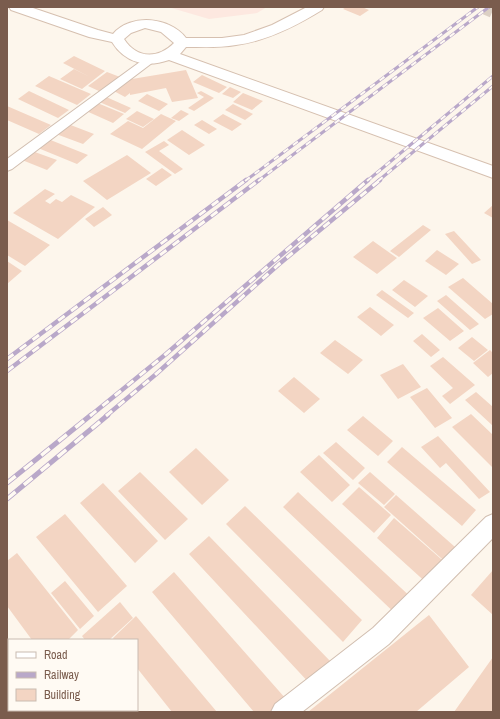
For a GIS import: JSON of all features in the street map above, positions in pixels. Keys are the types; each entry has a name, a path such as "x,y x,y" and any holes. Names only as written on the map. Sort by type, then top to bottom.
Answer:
{"street":[{"path":"16,7 94,34 121,35 145,24 158,26 171,31 177,36 176,48"},
{"path":"56,7 121,35"},
{"path":"171,31 198,32 254,26 275,21 302,7"},
{"path":"7,166 148,61 164,58 176,48 236,41 282,26 317,7"},
{"path":"121,35 121,47 133,56 148,61"},
{"path":"176,48 493,160"},
{"path":"176,48 493,172"},
{"path":"283,712 381,636 493,524"}],"shaded area":[{"path":"168,7 267,7 257,13 209,19"}],"building":[{"path":"346,7 362,7 369,10 360,16 343,9"},
{"path":"74,56 105,71 82,89 60,79 74,69 90,77 63,63"},
{"path":"186,70 198,98 172,102 166,88 130,95 130,93 125,97 112,90 126,80"},
{"path":"107,72 120,77 101,92 88,86"},
{"path":"202,75 227,87 219,93 193,82"},
{"path":"49,76 91,94 77,105 35,86"},
{"path":"230,87 241,92 233,98 222,94"},
{"path":"29,91 69,110 58,118 18,99"},
{"path":"201,91 214,98 194,111 188,108 204,97 197,93"},
{"path":"243,93 263,101 252,110 233,102"},
{"path":"147,94 168,104 159,111 138,101"},
{"path":"104,96 131,108 125,113 97,101"},
{"path":"95,102 124,114 113,123 84,110"},
{"path":"233,104 253,114 245,120 225,110"},
{"path":"7,106 51,125 39,134 7,120"},
{"path":"181,110 189,114 179,121 171,118"},
{"path":"137,111 154,119 143,127 126,119"},
{"path":"161,114 176,121 142,149 110,134 128,121 143,128"},
{"path":"223,114 242,124 232,131 213,121"},
{"path":"202,120 217,129 209,134 194,125"},
{"path":"68,124 94,134 83,144 56,134"},
{"path":"182,130 205,145 189,155 167,140"},
{"path":"48,139 88,155 77,164 38,148"},
{"path":"164,141 169,145 159,151 183,169 175,174 145,152"},
{"path":"32,151 57,160 47,170 22,160"},
{"path":"127,155 151,173 107,200 83,181"},
{"path":"162,168 172,175 156,186 146,179"},
{"path":"45,189 55,194 45,201 50,204 56,199 62,202 71,195 95,207 58,239 13,213"},
{"path":"493,205 493,218 484,213"},
{"path":"103,207 112,215 94,227 85,219"},
{"path":"7,220 50,245 25,266 7,255"},
{"path":"423,225 431,230 399,257 390,251"},
{"path":"454,231 481,260 472,264 445,234"},
{"path":"373,241 397,258 377,274 353,257"},
{"path":"437,250 459,264 446,275 425,261"},
{"path":"7,261 22,271 7,284"},
{"path":"463,278 493,304 493,314 485,319 448,287"},
{"path":"404,280 428,296 415,307 392,290"},
{"path":"382,290 414,313 408,318 376,295"},
{"path":"446,295 479,324 470,330 437,301"},
{"path":"370,307 394,325 381,336 357,317"},
{"path":"438,308 464,331 450,341 423,318"},
{"path":"422,334 440,350 431,357 413,341"},
{"path":"472,337 488,350 474,361 458,348"},
{"path":"335,340 363,360 348,374 320,353"},
{"path":"490,350 493,353 493,373 488,377 473,363"},
{"path":"443,357 475,385 450,404 442,396 453,388 430,366"},
{"path":"403,364 421,387 398,399 380,375"},
{"path":"294,377 320,399 304,413 278,391"},
{"path":"427,388 452,418 435,428 410,397"},
{"path":"476,392 493,407 493,426 465,400"},
{"path":"471,414 493,435 493,468 452,427"},
{"path":"363,416 393,441 378,456 347,430"},
{"path":"438,436 490,492 479,499 446,463 440,468 421,447"},
{"path":"336,442 365,468 353,480 323,453"},
{"path":"402,447 476,510 462,526 387,462"},
{"path":"196,448 229,480 202,505 169,472"},
{"path":"319,455 350,485 332,502 300,472"},
{"path":"140,472 188,519 165,540 118,491"},
{"path":"370,472 395,494 384,505 358,483"},
{"path":"103,483 158,541 135,563 80,503"},
{"path":"359,487 391,515 374,533 342,504"},
{"path":"298,492 415,601 400,618 283,507"},
{"path":"396,495 463,554 451,567 384,507"},
{"path":"245,506 362,620 343,642 226,524"},
{"path":"65,514 127,586 98,612 36,537"},
{"path":"394,518 448,565 430,586 377,538"},
{"path":"209,536 332,663 312,686 189,554"},
{"path":"17,553 78,630 69,639 31,639 7,606 7,561"},
{"path":"493,570 493,615 471,595"},
{"path":"174,572 286,699 274,712 254,712 152,592"},
{"path":"65,581 94,616 80,629 51,593"},
{"path":"120,602 133,618 110,639 84,639 82,636"},
{"path":"429,615 469,667 416,712 308,712"},
{"path":"136,616 217,712 172,712 138,669 138,639 113,638"},
{"path":"7,647 8,710 7,711"},
{"path":"493,657 493,712 454,712"},
{"path":"50,711 51,712 31,712"},
{"path":"90,711 135,712 91,712"}],"tunnel":[{"path":"486,7 493,10"}],"railway":[{"path":"245,181 478,7"},
{"path":"258,181 489,7"},
{"path":"367,181 493,76"},
{"path":"378,181 493,86"},
{"path":"7,359 246,180"},
{"path":"7,371 259,180"},
{"path":"90,416 166,354 368,180"},
{"path":"106,416 155,375 278,265 380,180"},
{"path":"7,483 91,415"},
{"path":"7,499 108,415"}]}
